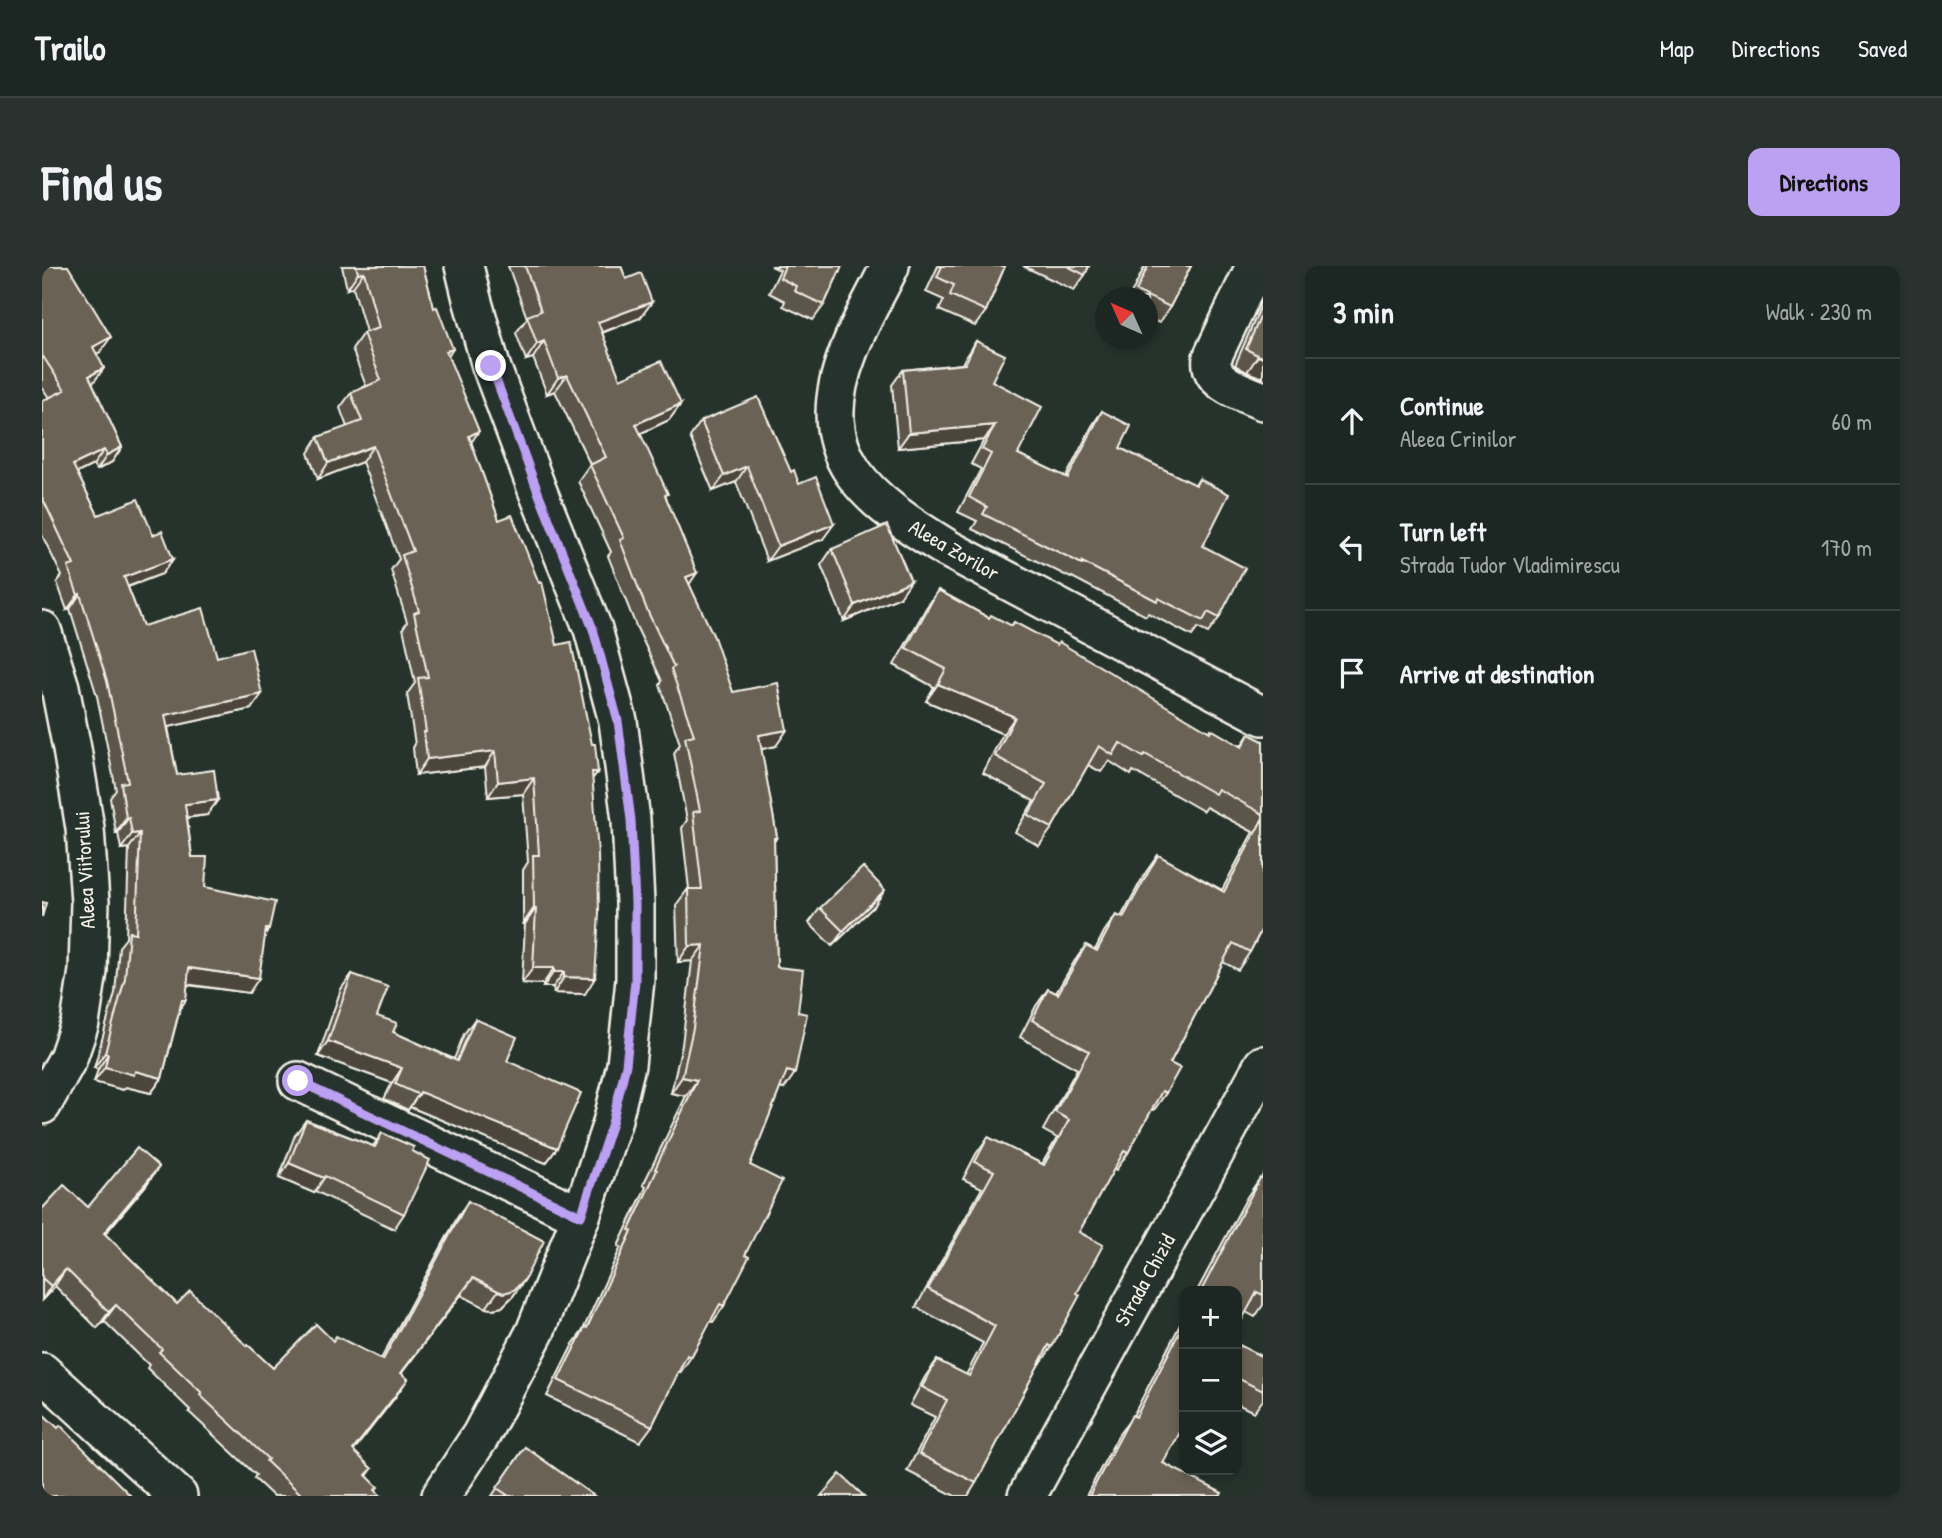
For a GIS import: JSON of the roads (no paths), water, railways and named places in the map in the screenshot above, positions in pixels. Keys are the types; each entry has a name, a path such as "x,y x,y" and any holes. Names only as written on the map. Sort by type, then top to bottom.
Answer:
{"street":[{"path":"441,1496 481,1435 535,1332 581,1216 612,1123 626,1065 635,981 631,820 618,721 593,629 491,366 464,266"},
{"name":"Aleea Zorilor","path":"890,266 848,352 838,383 835,407 841,449 864,488 908,524 948,549 1263,716"},
{"path":"1255,266 1211,364 1221,381 1263,401"},
{"name":"Aleea Viitorului","path":"42,630 60,687 72,749 85,828 90,902 88,971 80,1023 68,1058 42,1105"},
{"name":"Strada Chizid","path":"1027,1496 1263,1065"},
{"path":"298,1081 581,1216"},
{"path":"42,1372 178,1496"}]}
